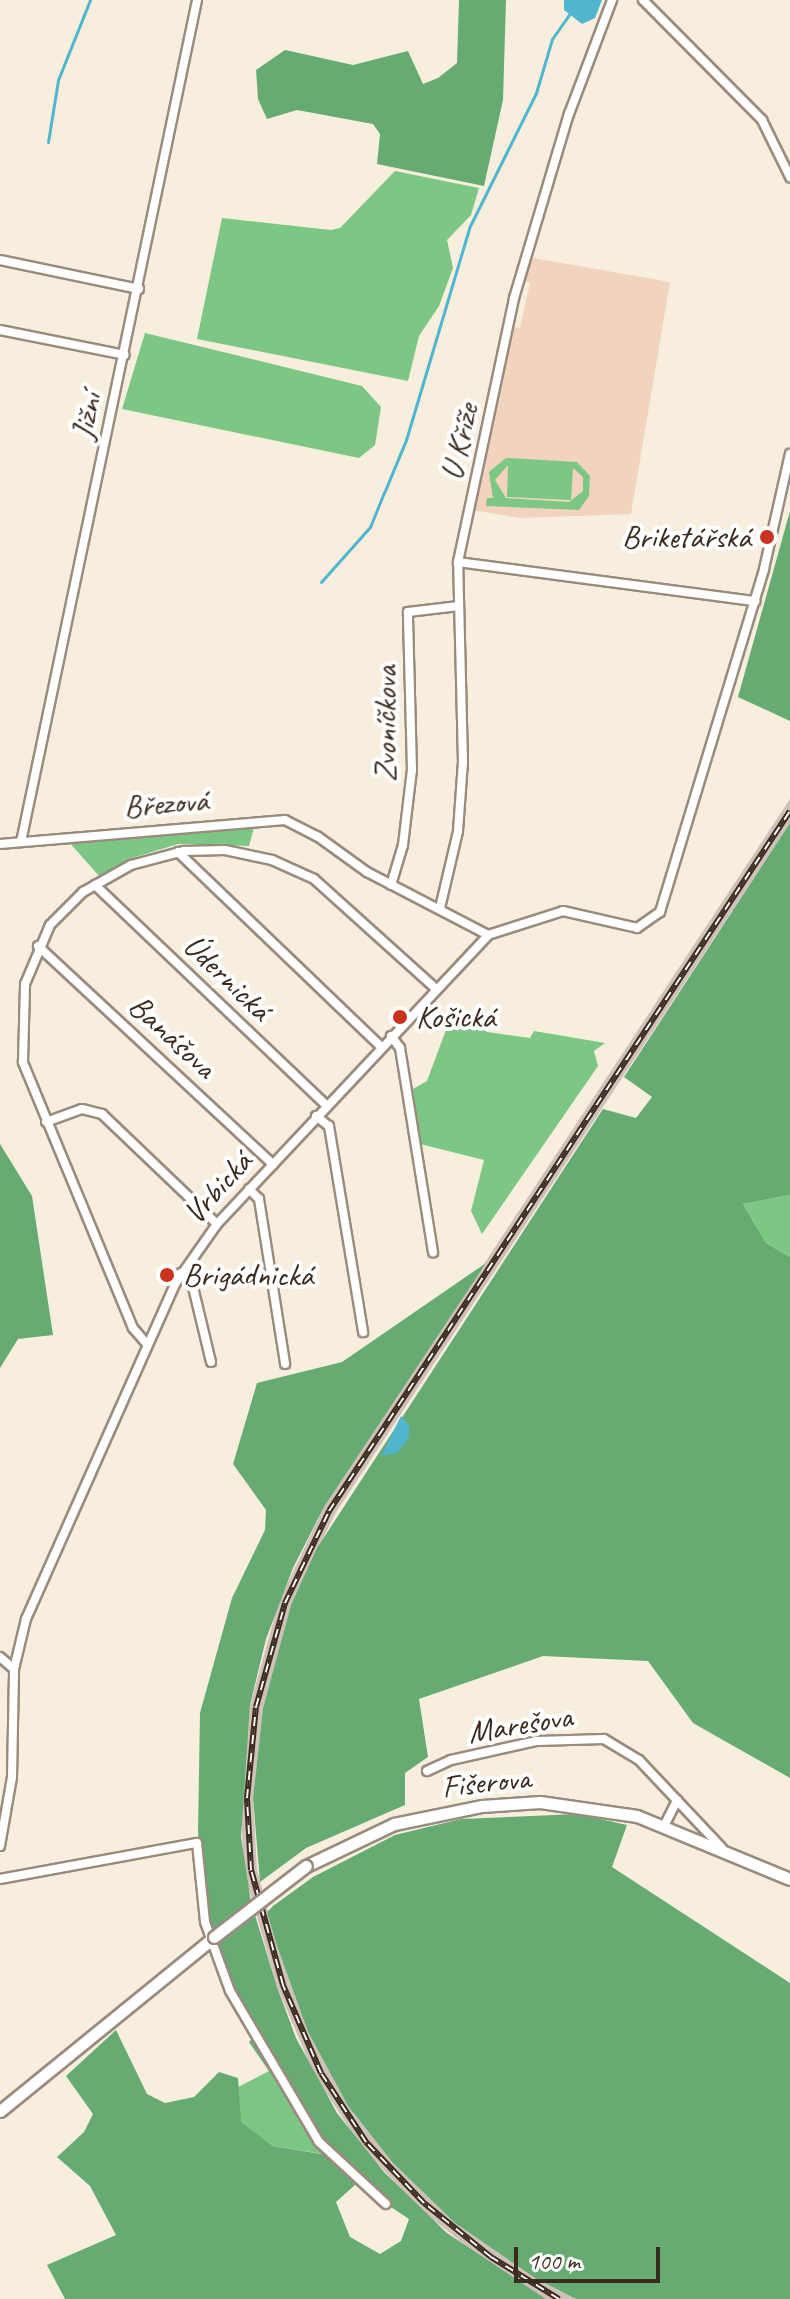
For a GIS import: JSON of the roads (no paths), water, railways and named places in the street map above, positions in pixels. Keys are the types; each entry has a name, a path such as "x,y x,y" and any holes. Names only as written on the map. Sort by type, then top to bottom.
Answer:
{"street":[{"name":"Jižní","path":"21,842 197,0"},
{"name":"U Kříže","path":"440,908 460,806 458,562 514,298 569,114 612,0"},
{"path":"643,0 762,120 788,166 790,177"},
{"path":"0,260 139,289"},
{"path":"0,330 125,355"},
{"path":"458,562 755,601 790,454"},
{"name":"Vrbická","path":"0,1846 12,1777 14,1669 42,1574 146,1343 181,1273 217,1224 435,988 488,935 563,911 637,928 660,912 755,601"},
{"name":"Zvoníčkova","path":"391,885 411,793 408,612 459,606"},
{"name":"Březová","path":"0,844 257,820 300,826 391,885"},
{"path":"178,852 381,1047"},
{"path":"146,1343 133,1328 28,1080 21,1038 25,984 38,946 63,910 95,885 131,865 178,852 252,854 303,873 339,898 435,988"},
{"name":"Údernická","path":"95,885 326,1105"},
{"path":"391,885 488,935"},
{"name":"Banášova","path":"38,946 273,1164"},
{"path":"391,1036 400,1048 433,1252"},
{"path":"46,1122 82,1109 102,1114 217,1224"},
{"path":"316,1116 329,1126 363,1332"},
{"path":"249,1189 259,1199 285,1364"},
{"path":"181,1273 193,1287 211,1362"},
{"path":"0,1657 14,1669"},
{"name":"Marešova","path":"427,1771 451,1760 537,1741 604,1739 639,1760 722,1848"},
{"path":"664,1826 677,1800"},
{"name":"Fišerova","path":"0,2111 306,1866 394,1824 482,1806 540,1802 591,1806 664,1826 790,1879"},
{"path":"0,1879 197,1843 212,1939 230,1991 319,2142 386,2204"}],"water":[{"path":"564,0 602,0 595,18 582,24 564,10"},
{"path":"401,1416 410,1427 408,1439 397,1453 381,1456"}],"waterway":[{"path":"48,142 58,80 90,0"},
{"path":"321,582 370,527 406,440 469,228 536,93 552,39 570,13"}],"railway":[{"path":"559,2299 491,2257 424,2203 366,2142 321,2073 283,1985 251,1870 247,1798 256,1707 285,1603 329,1511 790,811"}],"place":[{"name":"Briketářská","path":"767,537"},
{"name":"Košická","path":"400,1017"},
{"name":"Brigádnická","path":"167,1275"}]}
